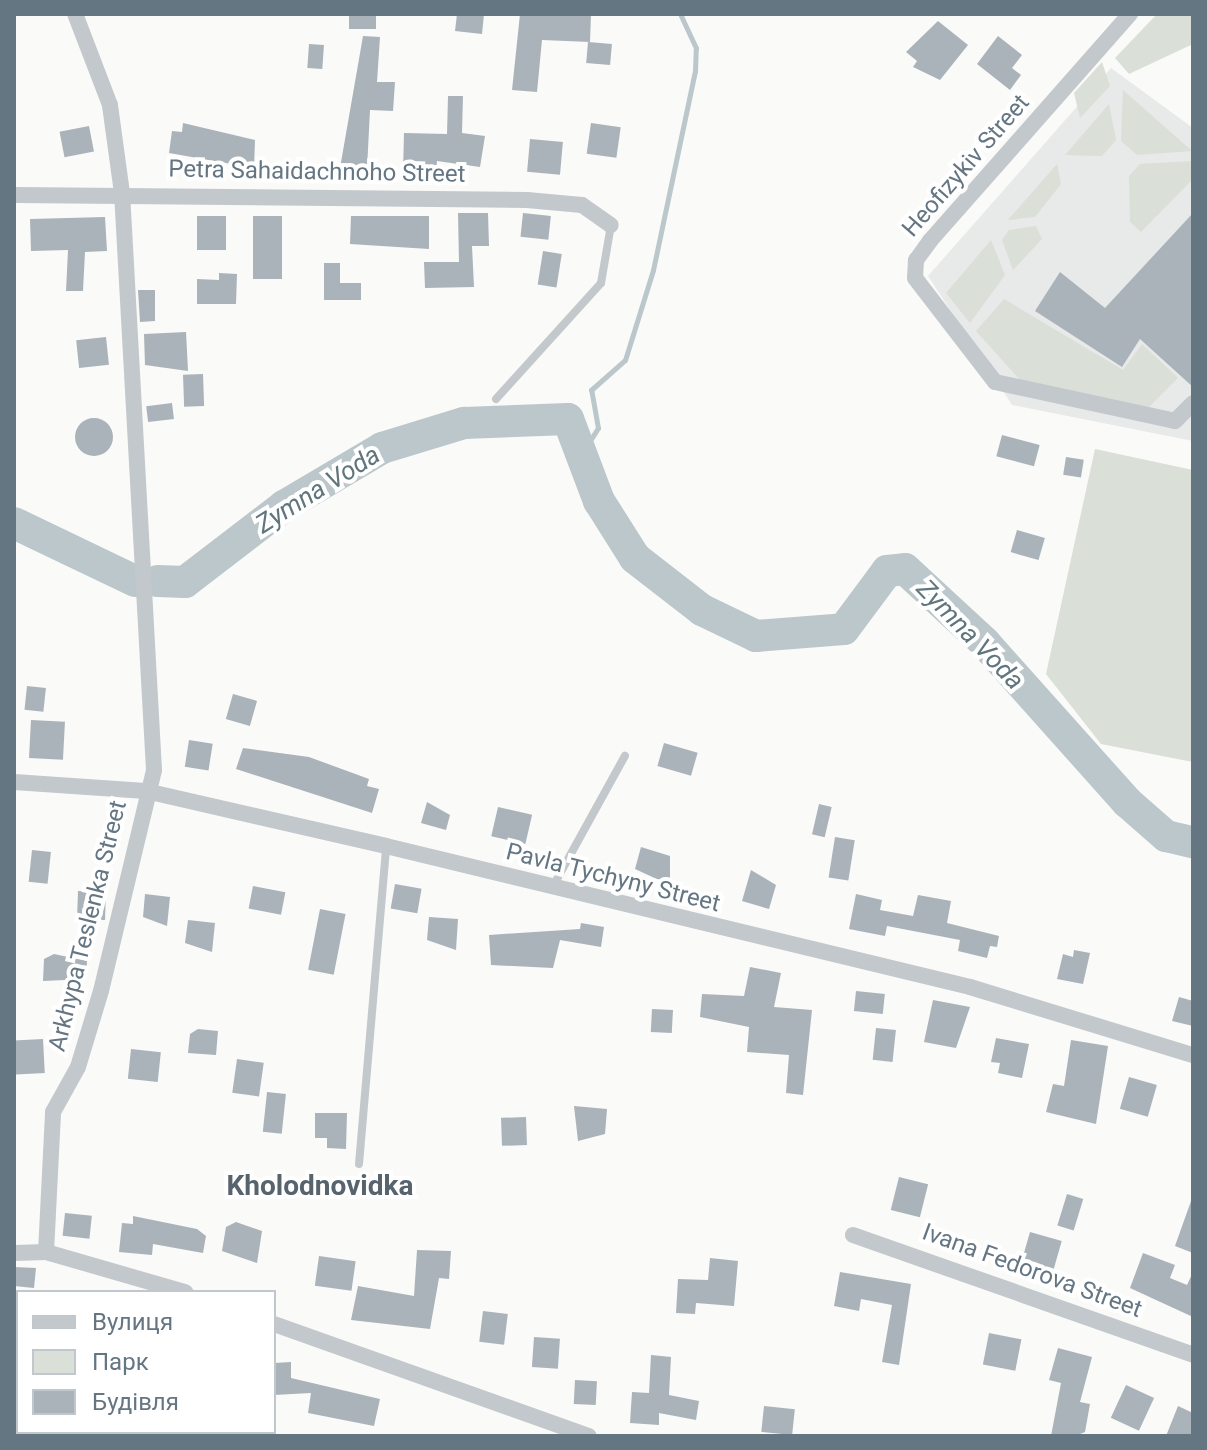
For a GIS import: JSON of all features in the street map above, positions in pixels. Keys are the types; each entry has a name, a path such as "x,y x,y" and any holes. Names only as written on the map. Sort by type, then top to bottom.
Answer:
{"street":[{"name":"Arkhypa Teslenka Street","path":"46,1252 53,1112 78,1067 101,991 146,791 154,770 122,193 110,105 75,14"},
{"name":"Heofizykiv Street","path":"1130,14 930,241 916,260 915,278 995,382 1175,421 1193,403"},
{"name":"Petra Sahaidachnoho Street","path":"14,195 122,193 527,200 582,205 611,225"},
{"name":"Pavla Tychyny Street","path":"14,782 146,791 386,846 551,889 970,987 1193,1055"},
{"name":"Ivana Fedorova Street","path":"853,1235 1193,1355"},
{"path":"14,1253 46,1252 178,1290"},
{"path":"276,1325 550,1417 589,1436"},
{"path":"550,1417 555,1436"}],"lane":[{"path":"496,399 601,283 611,225"},
{"path":"551,889 625,756"},
{"path":"359,1164 386,846"}],"shaded area":[{"path":"1111,68 1193,128 1193,441 1012,405 928,276"}],"green space":[{"path":"1157,14 1193,14 1193,44 1129,74 1115,58"},
{"path":"1102,62 1110,86 1080,118 1074,93"},
{"path":"1123,90 1192,151 1137,155 1121,141"},
{"path":"1109,104 1116,140 1102,156 1065,155"},
{"path":"1193,161 1193,179 1141,232 1130,222 1129,176 1140,164"},
{"path":"1057,164 1061,184 1035,217 1008,220"},
{"path":"1036,226 1042,239 1013,270 1002,240 1009,230"},
{"path":"991,240 1005,275 970,323 946,293"},
{"path":"1004,299 1123,370 1142,344 1178,378 1147,409 1021,381 976,331"},
{"path":"1095,449 1193,470 1193,762 1101,744 1046,674"}],"building":[{"path":"349,14 376,14 376,29 349,29"},
{"path":"457,14 484,14 482,34 455,31"},
{"path":"520,14 591,14 590,42 542,40 537,92 512,90"},
{"path":"938,21 968,45 940,80 913,67 917,61 906,52"},
{"path":"363,36 380,37 377,82 395,82 393,111 370,110 367,169 340,168"},
{"path":"998,36 1022,55 1012,68 1021,75 1010,90 977,64"},
{"path":"588,42 612,44 610,65 586,63"},
{"path":"309,44 324,45 322,69 307,68"},
{"path":"448,96 463,96 462,133 485,136 480,167 437,161 436,172 403,172 404,133 447,134"},
{"path":"183,123 255,140 254,168 169,153 172,131 182,132"},
{"path":"591,123 621,127 616,158 587,154"},
{"path":"89,126 94,152 65,157 60,132"},
{"path":"530,139 563,142 560,175 527,172"},
{"path":"458,213 488,213 489,246 472,246 474,287 425,288 424,262 459,262"},
{"path":"523,213 551,216 548,240 520,237"},
{"path":"1193,213 1193,387 1140,339 1122,367 1035,311 1060,272 1105,308"},
{"path":"197,216 226,216 226,250 197,250"},
{"path":"253,216 282,216 282,279 253,279"},
{"path":"351,216 429,216 429,249 350,244"},
{"path":"105,217 107,251 85,252 83,291 66,291 68,250 31,251 30,219"},
{"path":"543,251 562,254 556,288 538,285"},
{"path":"324,263 340,263 340,283 361,283 361,300 324,300"},
{"path":"219,273 237,274 236,304 197,304 197,279 219,280"},
{"path":"138,290 155,290 155,321 140,322"},
{"path":"186,332 188,371 145,365 144,334"},
{"path":"106,337 109,365 79,368 76,340"},
{"path":"203,374 204,406 184,407 183,375"},
{"path":"172,403 174,419 148,422 146,406"},
{"path":"94,418 107,424 113,437 107,450 94,456 81,450 75,437 81,424"},
{"path":"1002,435 1040,445 1034,466 996,456"},
{"path":"1066,457 1084,460 1081,478 1063,475"},
{"path":"1017,530 1045,538 1039,560 1011,552"},
{"path":"27,686 46,688 43,712 24,710"},
{"path":"233,694 257,701 250,726 226,719"},
{"path":"31,720 65,722 63,760 29,758"},
{"path":"189,740 213,744 208,770 185,767"},
{"path":"664,743 698,753 691,776 657,766"},
{"path":"243,748 309,757 369,779 367,786 379,789 372,813 236,769"},
{"path":"427,802 450,815 446,830 421,823"},
{"path":"819,804 832,807 825,837 812,834"},
{"path":"498,807 532,815 525,844 491,836"},
{"path":"835,837 855,840 848,881 829,877"},
{"path":"641,847 670,856 670,885 635,869"},
{"path":"32,850 51,852 48,884 29,882"},
{"path":"751,870 776,885 769,909 742,901"},
{"path":"395,884 422,889 417,913 391,909"},
{"path":"253,886 285,892 281,915 249,909"},
{"path":"78,891 106,892 105,920 77,919"},
{"path":"145,894 170,897 167,926 143,917"},
{"path":"856,894 882,900 880,910 913,916 918,895 951,901 947,923 999,936 997,947 990,946 987,958 958,951 960,940 887,926 885,936 849,929"},
{"path":"320,909 346,914 334,975 308,970"},
{"path":"429,917 458,919 456,950 427,940"},
{"path":"188,920 215,923 212,952 185,943"},
{"path":"581,923 604,927 601,947 560,940 553,968 491,965 489,935 580,929"},
{"path":"1074,950 1090,953 1083,984 1057,979 1063,954 1073,957"},
{"path":"54,954 87,961 86,979 43,981 44,959"},
{"path":"750,967 781,973 774,1007 812,1010 803,1095 786,1093 789,1055 747,1052 749,1027 700,1017 702,994 744,996"},
{"path":"856,991 885,994 883,1014 854,1011"},
{"path":"1179,997 1193,1001 1193,1026 1172,1021"},
{"path":"933,1000 970,1007 956,1048 924,1042"},
{"path":"652,1009 673,1010 672,1033 651,1032"},
{"path":"876,1028 896,1030 893,1062 873,1060"},
{"path":"198,1029 218,1031 216,1055 188,1053 190,1034"},
{"path":"996,1038 1029,1044 1022,1078 998,1073 1000,1063 991,1062"},
{"path":"43,1039 45,1073 16,1074 14,1041"},
{"path":"1071,1040 1108,1046 1096,1124 1046,1112 1053,1084 1064,1086"},
{"path":"131,1049 161,1052 158,1082 128,1079"},
{"path":"237,1059 264,1063 259,1096 232,1093"},
{"path":"1129,1077 1157,1085 1148,1117 1120,1109"},
{"path":"267,1092 286,1094 282,1134 263,1132"},
{"path":"574,1106 607,1109 605,1134 578,1141"},
{"path":"315,1113 347,1113 346,1149 327,1148 327,1138 315,1138"},
{"path":"526,1117 527,1145 502,1146 501,1118"},
{"path":"899,1177 928,1184 920,1217 891,1210"},
{"path":"1067,1194 1083,1199 1074,1231 1057,1226"},
{"path":"1193,1201 1193,1253 1175,1246"},
{"path":"65,1213 92,1216 89,1239 63,1236"},
{"path":"133,1216 197,1229 206,1236 203,1253 153,1244 152,1255 119,1252 122,1223 133,1224"},
{"path":"236,1222 262,1231 257,1263 222,1251 226,1227"},
{"path":"1030,1232 1062,1241 1053,1270 1022,1261"},
{"path":"417,1250 451,1251 449,1279 439,1278 430,1329 351,1320 358,1286 414,1296"},
{"path":"1143,1253 1175,1265 1170,1278 1187,1285 1193,1272 1193,1317 1130,1288"},
{"path":"319,1256 356,1261 351,1291 315,1286"},
{"path":"710,1258 738,1261 734,1306 696,1303 695,1314 676,1313 678,1279 708,1280"},
{"path":"14,1267 36,1268 34,1288 14,1286"},
{"path":"840,1272 911,1284 899,1365 882,1362 892,1305 861,1299 859,1311 834,1306"},
{"path":"483,1311 508,1314 504,1345 479,1342"},
{"path":"989,1333 1021,1339 1015,1371 983,1364"},
{"path":"534,1337 560,1339 558,1369 532,1367"},
{"path":"1058,1348 1092,1357 1080,1402 1090,1404 1085,1432 1075,1436 1051,1436 1061,1383 1049,1380"},
{"path":"651,1355 671,1357 669,1395 699,1401 696,1420 659,1413 659,1425 630,1423 632,1392 649,1393"},
{"path":"291,1362 291,1378 380,1399 374,1426 308,1413 311,1393 276,1395 276,1363"},
{"path":"575,1380 597,1381 596,1405 574,1404"},
{"path":"1126,1385 1154,1398 1139,1431 1111,1418"},
{"path":"764,1406 795,1409 792,1435 761,1432"},
{"path":"1178,1406 1193,1413 1193,1436 1166,1436"}],"waterway":[{"path":"581,455 598,428 591,390 625,360 653,270 695,71 696,48 680,14"},
{"name":"Zymna Voda","path":"158,581 185,582 284,506 382,448 464,423 568,419 599,501 635,558 702,610 756,636 844,629 887,571 905,569 984,642 1127,802 1166,836 1193,842"},
{"name":"Zymna Voda","path":"14,523 135,581"}],"district":[{"name":"Kholodnovidka","path":"320,1186"}]}
